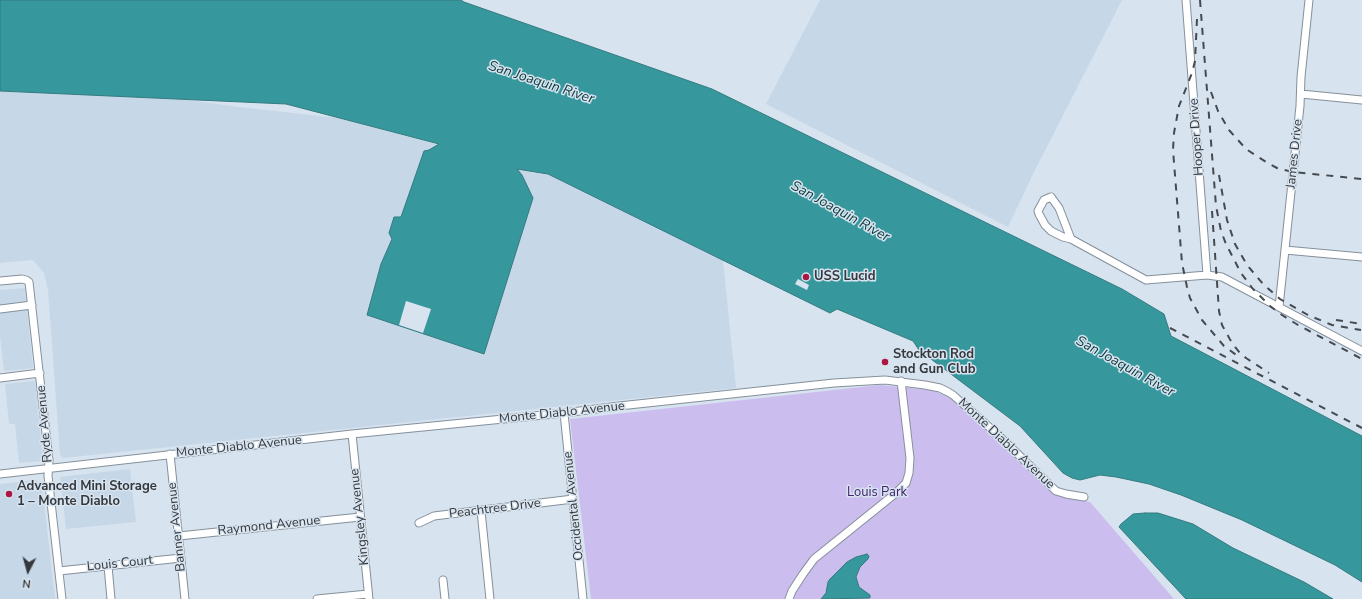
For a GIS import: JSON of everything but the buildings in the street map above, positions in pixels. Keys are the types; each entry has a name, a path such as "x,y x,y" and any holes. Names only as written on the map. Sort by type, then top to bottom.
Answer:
{"street":[{"name":"Hooper Drive","path":"1186,0 1207,275"},
{"name":"James Drive","path":"1279,307 1309,0"},
{"path":"1300,94 1362,100"},
{"path":"1071,239 1056,202 1050,197 1045,198 1038,211 1051,231 1071,239 1146,280 1207,275 1222,278 1362,351"},
{"path":"1285,250 1362,257"},
{"name":"Ryde Avenue","path":"0,281 22,279 30,282 50,460 48,476 62,599"},
{"path":"0,309 32,305"},
{"path":"0,378 40,373"},
{"name":"Monte Diablo Avenue","path":"0,474 352,434 874,380 901,381 940,388 953,395 996,433 1056,491 1084,496"},
{"path":"789,599 803,574 814,559 872,513 906,483 909,473 910,458 901,381"},
{"name":"Occidental Avenue","path":"564,413 583,599"},
{"name":"Kingsley Avenue","path":"352,434 369,596"},
{"name":"Banner Avenue","path":"170,454 185,599"},
{"name":"Peachtree Drive","path":"419,523 434,516 573,499"},
{"path":"481,511 490,599"},
{"name":"Raymond Avenue","path":"178,536 360,517"},
{"name":"Louis Court","path":"59,571 181,558"},
{"path":"108,566 111,599"},
{"path":"443,580 445,599"},
{"path":"317,599 369,596"}],"shaded area":[{"path":"820,0 1122,0 1033,174 1008,227 766,104"},
{"path":"0,80 81,85 239,107 338,118 548,174 723,260 736,388 63,458 60,455 48,290 44,273 33,260 0,263"},
{"path":"25,288 33,368 4,371 0,336 0,290"},
{"path":"35,381 43,461 19,463 15,424 9,424 5,384"},
{"path":"130,469 136,522 66,529 60,477"},
{"path":"36,480 42,484 55,599 0,599 0,484"}],"green space":[{"name":"Louis Park","path":"880,385 931,390 959,400 1066,498 1090,502 1174,599 591,599 570,419"}],"water":[{"name":"San Joaquin River","path":"0,0 461,0 712,89 1122,289 1164,314 1171,336 1362,436 1362,582 1335,565 1242,520 1181,495 1149,484 1116,477 1100,475 1080,480 1072,478 1063,473 1020,426 919,350 913,341 837,309 830,313 548,174 517,169 522,175 533,198 484,354 367,315 381,264 392,239 389,233 394,217 401,217 424,151 429,150 439,144 286,104 0,91"},
{"path":"1158,513 1193,524 1233,548 1304,582 1333,599 1186,599 1119,527 1133,514"},
{"path":"867,554 869,556 868,559 860,567 856,577 859,587 870,595 870,598 821,599 826,593 830,579 847,562 856,557"}],"pier":[{"path":"798,279 809,285 807,290 795,284"},
{"path":"406,301 431,309 423,333 399,325"}],"railway":[{"path":"1200,0 1216,206 1221,231 1226,244 1241,273 1253,289 1270,306 1298,325 1362,359"},
{"path":"1197,19 1195,61 1179,106 1174,133 1173,150 1182,263 1190,298 1202,320 1224,346 1239,357"},
{"path":"1211,92 1218,111 1229,130 1246,149 1266,162 1277,168 1293,172 1362,179"},
{"path":"1219,175 1227,220 1235,244 1247,265 1263,284 1280,299 1308,315 1332,325 1361,330"},
{"path":"1212,211 1219,311 1222,325 1232,343 1240,353 1269,373"},
{"path":"1336,320 1362,324"},
{"path":"1170,328 1362,428"}],"place":[{"name":"USS Lucid","path":"806,277"},
{"name":"Stockton Rod and Gun Club","path":"885,362"},
{"name":"Advanced Mini Storage 1 – Monte Diablo","path":"9,494"}]}
